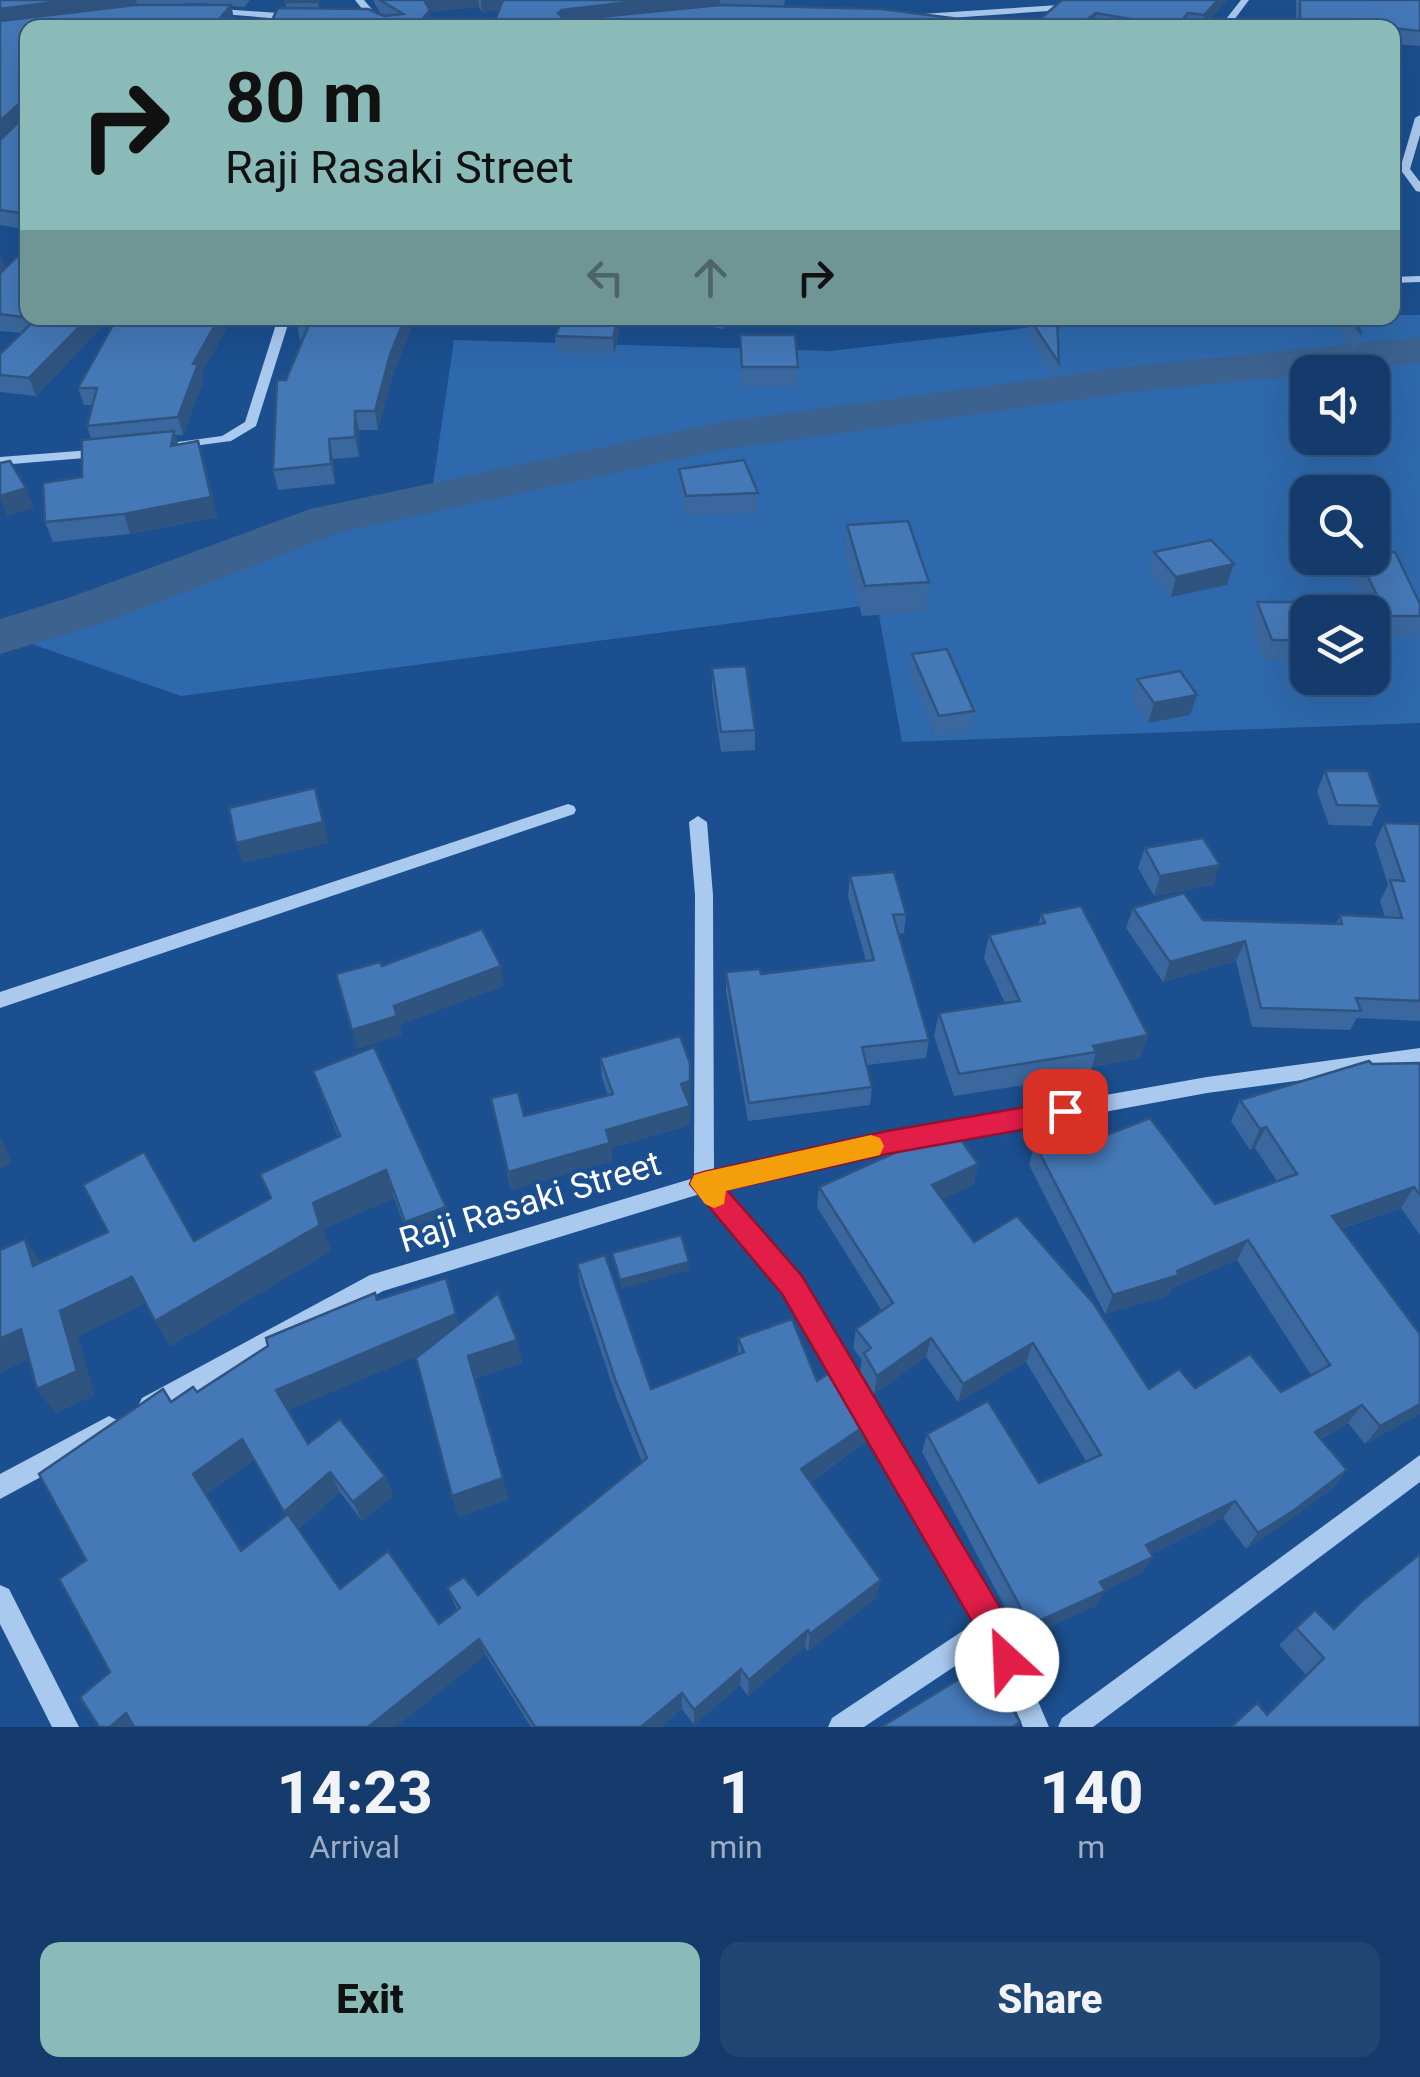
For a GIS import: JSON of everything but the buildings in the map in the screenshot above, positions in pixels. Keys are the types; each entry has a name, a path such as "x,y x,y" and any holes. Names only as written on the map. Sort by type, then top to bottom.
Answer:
{"street":[{"path":"359,0 376,20"},
{"path":"1229,20 1245,0"},
{"path":"915,17 1096,5"},
{"path":"198,10 307,18"},
{"path":"992,20 1003,12"},
{"path":"354,14 369,13"},
{"path":"1420,118 1406,170 1420,189"},
{"path":"165,447 230,438 244,432 251,422 282,325"},
{"path":"0,461 110,452"},
{"path":"0,1000 568,810"},
{"path":"698,822 704,895 704,1184 792,1285 993,1626 1036,1727"},
{"name":"Raji Rasaki Street","path":"0,1488 378,1282 704,1184 887,1143 1188,1088 1420,1056"},
{"path":"1071,1727 1420,1466"},
{"path":"0,1598 66,1727"},
{"path":"841,1727 993,1626"}],"shaded area":[{"path":"1400,315 1420,315 1420,723 902,742 877,604 181,696 0,633 0,628 431,497 454,340 830,351 1051,325 1400,325"}],"waterway":[{"path":"0,637 90,609 328,520 721,436 1133,379 1420,350"}],"slow traffic":[{"path":"714,1196 704,1184 871,1146"}],"route":[{"path":"1007,1660 993,1626 792,1285 704,1184 887,1143 1065,1111"}]}
